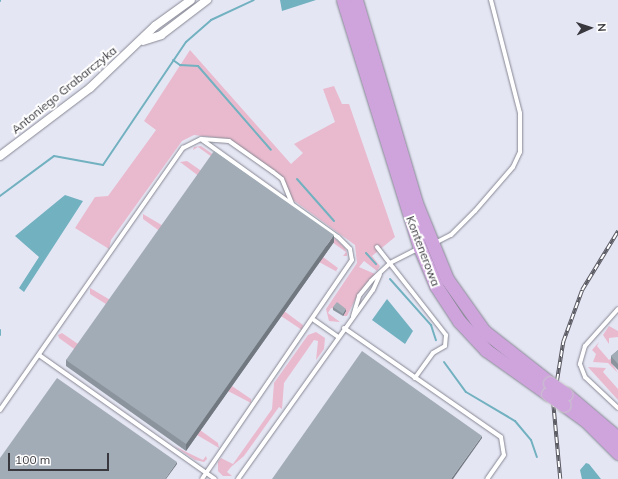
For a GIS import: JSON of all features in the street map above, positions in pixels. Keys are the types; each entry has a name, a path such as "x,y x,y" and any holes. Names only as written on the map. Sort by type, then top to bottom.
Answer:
{"main road":[{"name":"Kontenerowa","path":"343,0 426,246 469,313 508,353 549,388 618,438"},
{"name":"Kontenerowa","path":"356,0 409,179 426,246"},
{"name":"Kontenerowa","path":"565,399 618,453"}],"street":[{"name":"Antoniego Grabarczyka","path":"0,156 90,88 142,42 156,26 191,0"},
{"name":"Antoniego Grabarczyka","path":"142,42 161,35 207,0"}],"lane":[{"path":"353,316 361,294 390,262 451,236 513,167 520,152 520,113 491,0"},
{"path":"201,139 338,237 352,254 350,267 202,479"},
{"path":"0,410 183,148 201,139 229,141 278,176 293,204"},
{"path":"377,247 447,338 444,347 431,354 415,378"},
{"path":"238,479 344,328 374,290 380,273"},
{"path":"618,309 586,346 580,364 585,377 618,408"},
{"path":"314,320 338,337"},
{"path":"344,328 501,437 504,455 487,479"},
{"path":"39,355 215,479"}],"shaded area":[{"path":"190,50 291,164 303,153 294,144 335,122 323,89 334,86 342,104 349,104 395,237 372,256 380,266 377,271 364,261 359,267 375,274 359,292 347,316 343,316 346,311 331,308 328,313 340,322 329,321 326,309 357,263 355,245 293,200 282,177 229,139 194,135 182,141 111,240 109,249 75,228 95,197 108,196 156,130 144,121"},
{"path":"201,146 338,241 345,248 347,253 347,256 343,256 346,252 198,147 193,150 194,147"},
{"path":"187,161 203,172 200,177 180,162"},
{"path":"143,214 165,227 161,232 143,219"},
{"path":"323,257 338,268 336,271 341,274 319,262"},
{"path":"90,288 112,301 109,306 90,294"},
{"path":"284,311 303,325 302,330 281,316"},
{"path":"609,326 618,331 618,337 609,338 609,344 603,335"},
{"path":"316,332 325,338 324,349 316,360 318,341 314,340 284,383 282,409 279,407 244,456 227,472 232,476 223,476 218,471 218,462 221,458 233,464 272,409 274,383 308,335"},
{"path":"62,333 81,346 77,351 59,338 58,335"},
{"path":"599,342 597,346 609,360 618,352 611,362 618,373 608,363 593,362 596,354 592,350"},
{"path":"588,367 606,368 603,372 618,389 618,400"},
{"path":"232,386 251,399 251,403 228,391"},
{"path":"200,430 218,443 219,448 197,435"},
{"path":"174,446 203,460 206,456 207,459 204,462 195,460"}],"water":[{"path":"280,0 316,0 282,11"},
{"path":"65,195 83,201 24,292 19,288 39,257 15,236"},
{"path":"387,299 413,331 405,344 372,320"},
{"path":"586,463 589,464 601,479 582,479 580,470"}],"building":[{"path":"214,151 334,235 186,444 66,360"},
{"path":"337,302 346,309 343,314 333,307"},
{"path":"618,350 618,364 611,356"},
{"path":"362,351 482,436 451,479 272,479"},
{"path":"57,378 177,462 165,479 0,479 0,458"}],"waterway":[{"path":"0,196 54,156 103,165 186,42 211,20 254,0"},
{"path":"173,60 180,65 198,66 271,150"},
{"path":"297,179 334,221"},
{"path":"366,253 376,264"},
{"path":"390,279 431,325 436,340"},
{"path":"0,330 0,335"},
{"path":"444,362 466,392 515,421 531,440 537,457"}],"railway":[{"path":"560,479 553,404 563,342 582,290 618,231"}]}
